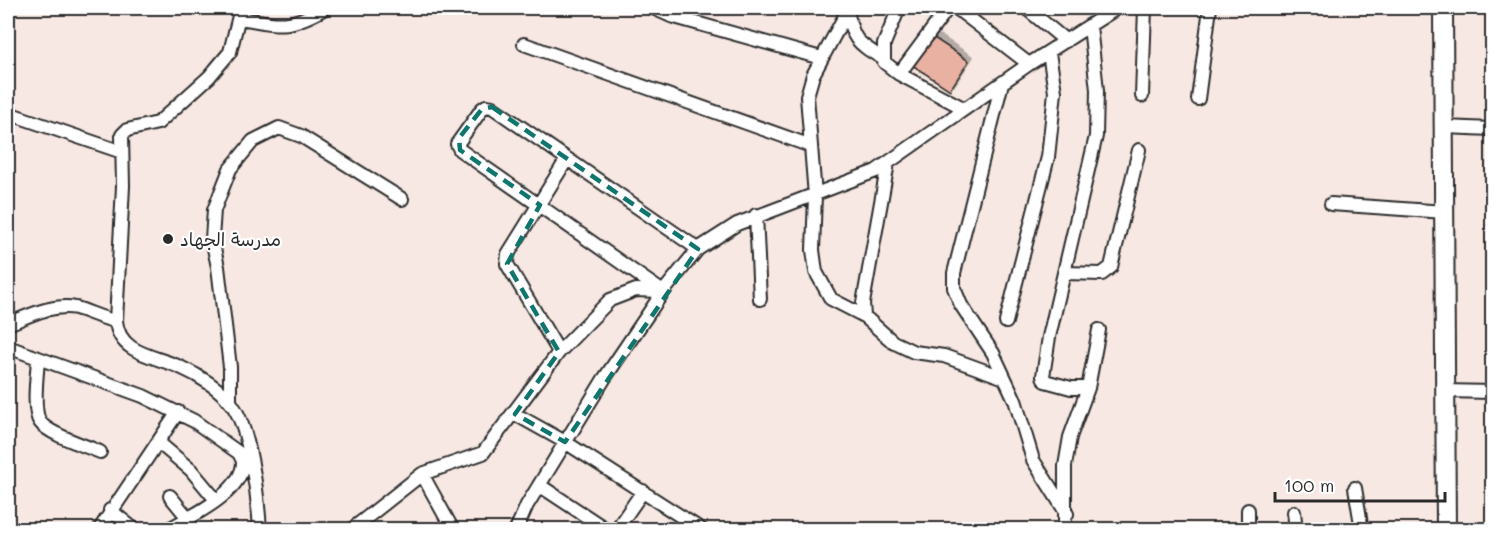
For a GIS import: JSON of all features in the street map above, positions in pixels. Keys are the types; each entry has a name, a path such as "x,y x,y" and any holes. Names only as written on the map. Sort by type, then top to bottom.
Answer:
{"main road":[{"path":"1443,8 1446,530"}],"street":[{"path":"260,530 243,425 230,401 183,368 129,347 120,336 116,321 123,186 121,138 124,132 158,123 209,77 230,52 241,13 294,24 326,8"},
{"path":"653,8 671,16 821,58"},
{"path":"882,58 884,44 899,8"},
{"path":"899,74 948,8"},
{"path":"956,8 1029,64"},
{"path":"1026,8 1066,41"},
{"path":"516,530 539,484 565,442 663,292 698,249 737,224 756,215 815,196 888,163 1029,64 1117,8"},
{"path":"1142,96 1145,8"},
{"path":"1198,99 1210,8"},
{"path":"847,9 821,58 807,96 815,196 813,229 816,272 831,299 864,316 893,342 914,352 944,356 1002,377"},
{"path":"847,9 850,32 860,44 882,58 899,74 965,109"},
{"path":"1088,388 1056,385 1043,378 1049,337 1098,122 1090,26"},
{"path":"524,44 811,146"},
{"path":"1006,322 1050,146 1055,92 1049,53"},
{"path":"1002,83 954,273 954,288 961,305 993,353 1022,417 1033,460 1066,514"},
{"path":"663,292 460,150 457,144 459,138 486,106 492,107 698,249"},
{"path":"8,113 122,152"},
{"path":"1444,127 1492,129"},
{"path":"230,401 229,356 218,267 212,239 214,210 230,169 253,141 279,128 301,136 402,199"},
{"path":"1065,273 1102,274 1111,267 1139,150"},
{"path":"559,352 507,264 508,254 540,206 567,159"},
{"path":"864,316 863,303 888,163"},
{"path":"1330,204 1445,212"},
{"path":"756,215 760,299"},
{"path":"351,530 422,474 478,456 514,414 559,352 594,313 619,294 642,290 663,292"},
{"path":"8,324 48,309 74,308 102,319 116,321"},
{"path":"1065,530 1065,466 1070,437 1088,388 1099,330"},
{"path":"8,352 143,396 178,412 231,447 243,461 239,480 216,500 167,530"},
{"path":"38,360 36,390 40,422 48,429 100,452"},
{"path":"1444,391 1492,392"},
{"path":"99,530 110,510 178,412"},
{"path":"514,414 565,442 700,529"},
{"path":"158,442 190,470 216,500"},
{"path":"422,474 453,530"},
{"path":"539,484 607,530"},
{"path":"1355,488 1362,530"},
{"path":"616,530 643,491"},
{"path":"170,496 188,518"},
{"path":"110,510 135,530"},
{"path":"1248,510 1248,530"},
{"path":"1294,512 1296,530"}],"highlighted area":[{"path":"492,107 698,249 565,442 515,414 559,352 507,264 540,205 460,150 459,138 482,109"}],"building":[{"path":"931,36 969,61 950,90 912,65"}],"place":[{"name":"مدرسة الجهاد","path":"168,239"}]}
